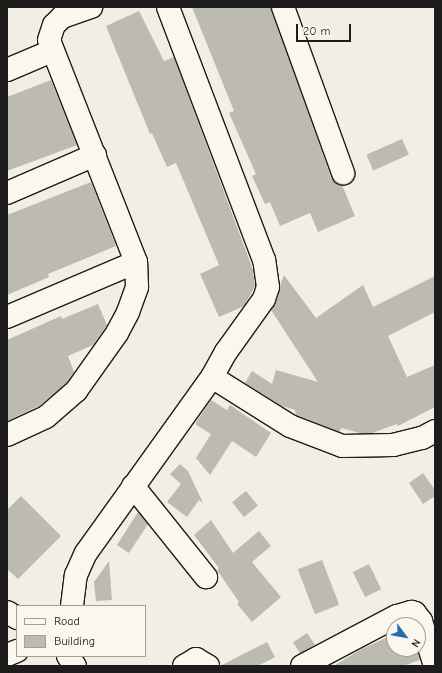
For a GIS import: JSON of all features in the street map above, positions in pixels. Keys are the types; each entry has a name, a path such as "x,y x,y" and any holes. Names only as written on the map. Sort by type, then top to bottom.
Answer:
{"street":[{"path":"7,435 46,418 76,391 117,332 128,312 137,287 136,262 95,155 52,51 49,40 58,20 66,15 91,7"},
{"path":"72,605 74,582 80,564 133,486 212,377 226,352 264,299 269,281 252,228 168,7"},
{"path":"283,7 343,173"},
{"path":"7,70 52,51"},
{"path":"7,193 95,155"},
{"path":"7,317 136,262"},
{"path":"212,377 290,426 342,446 392,445 422,438 435,431"},
{"path":"133,486 206,577"},
{"path":"7,612 16,617"},
{"path":"302,666 397,616 411,612 415,613 421,621 435,666"},
{"path":"69,657 75,666"},
{"path":"184,666 196,659 208,666"}],"building":[{"path":"192,7 271,7 331,177 342,185 355,216 318,232 310,213 280,226 270,202 265,204 252,176 256,174 229,113 234,111"},
{"path":"139,11 164,61 174,57 253,270 255,286 244,306 219,317 200,274 219,265 176,163 167,167 152,133 150,134 106,26"},
{"path":"51,80 77,145 7,171 7,97"},
{"path":"402,139 409,155 373,170 366,155"},
{"path":"91,182 116,246 48,274 49,277 7,295 7,215"},
{"path":"284,275 316,318 363,285 373,307 435,276 435,312 388,336 407,377 435,365 435,407 398,426 397,424 372,433 360,433 341,428 340,432 296,415 295,410 282,406 245,383 252,371 272,384 276,370 318,382 271,310"},
{"path":"98,304 107,325 93,345 68,356 74,372 67,383 39,406 7,421 7,340 61,316 62,319"},
{"path":"211,400 227,410 230,405 271,433 256,457 232,441 210,475 196,458 211,434 195,424"},
{"path":"180,464 188,471 203,503 199,500 187,517 167,502 181,484 170,474"},
{"path":"423,473 435,490 435,496 423,504 409,483"},
{"path":"246,491 258,506 244,517 232,502"},
{"path":"21,496 61,536 18,579 7,569 7,510"},
{"path":"138,512 148,524 129,553 117,545"},
{"path":"211,520 233,553 259,531 271,546 252,562 281,597 252,622 237,604 239,602 217,570 219,568 194,535"},
{"path":"322,560 339,605 315,614 298,569"},
{"path":"109,561 112,600 96,601 94,582"},
{"path":"369,564 381,589 365,597 353,572"},
{"path":"307,633 315,645 301,654 293,643"},
{"path":"386,638 386,657 419,657 420,660 403,666 334,666 358,651"},
{"path":"267,642 275,657 258,666 220,666"}]}
